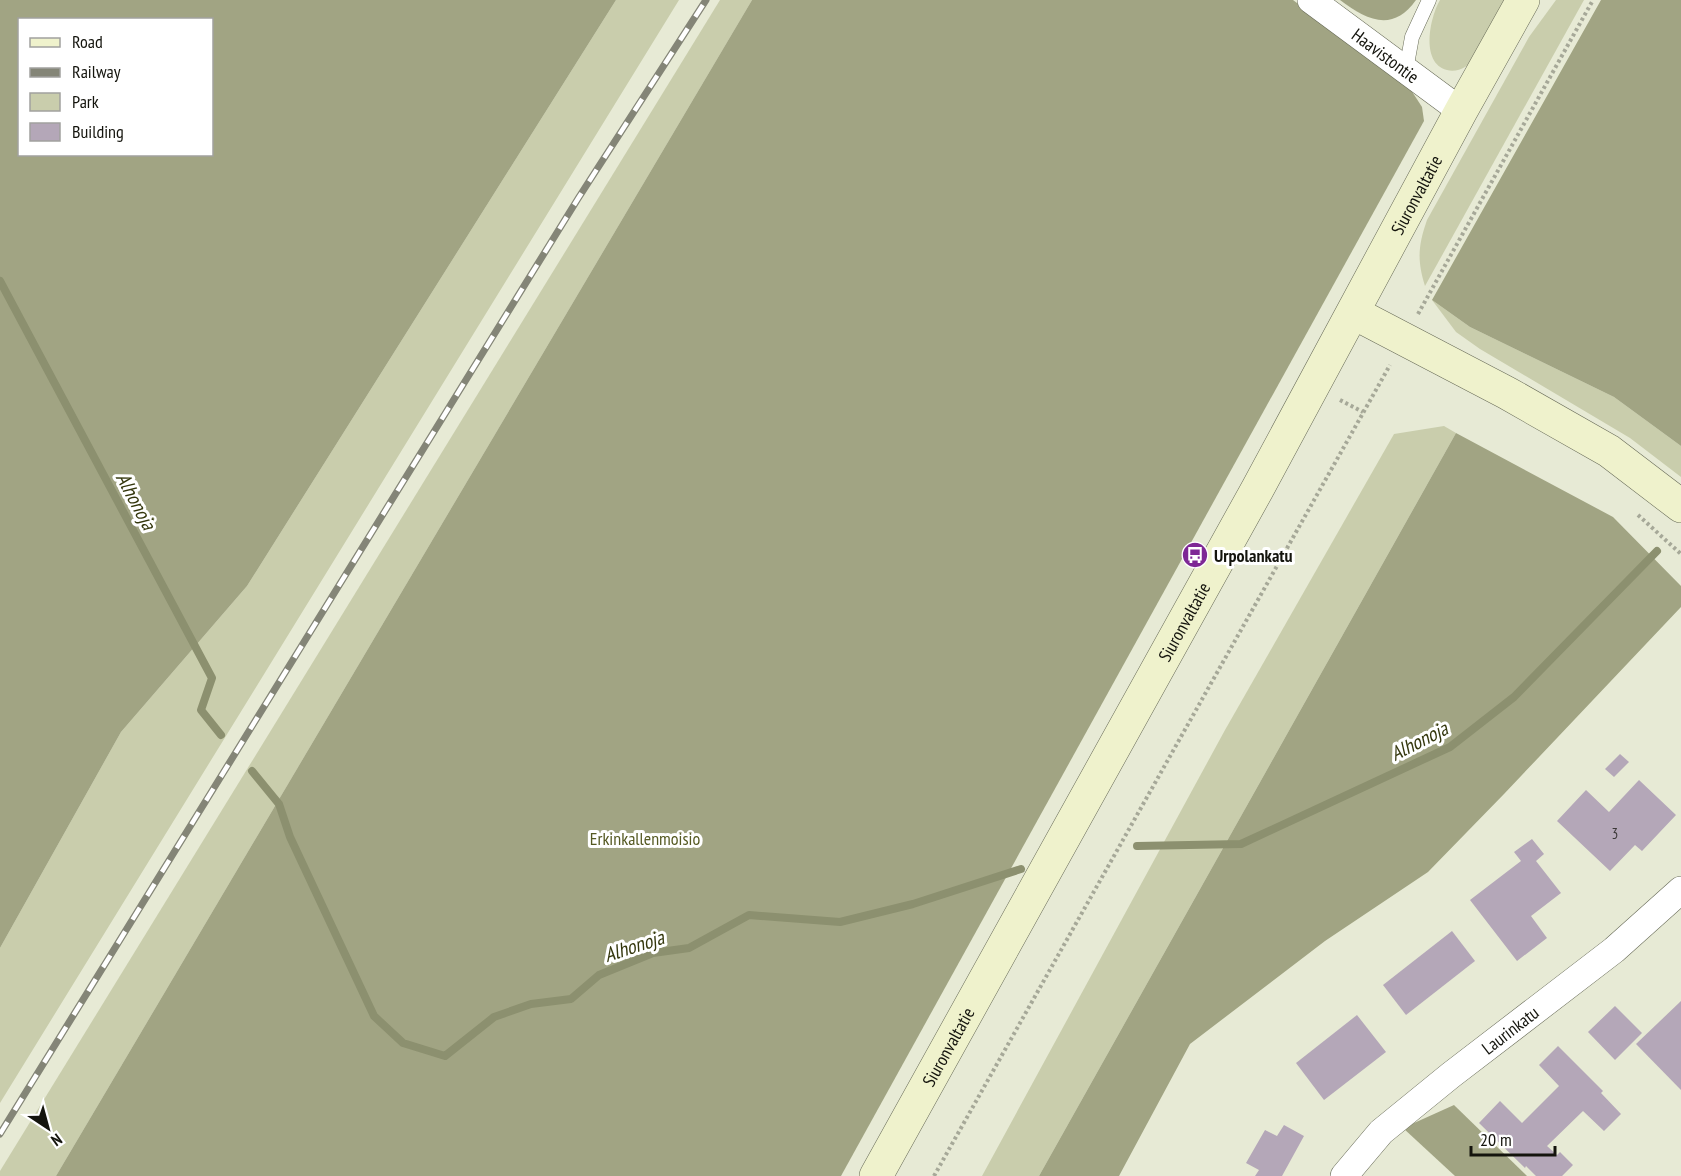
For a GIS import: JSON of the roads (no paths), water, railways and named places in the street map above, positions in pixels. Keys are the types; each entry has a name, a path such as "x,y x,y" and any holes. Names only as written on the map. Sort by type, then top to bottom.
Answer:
{"main road":[{"name":"Siuronvaltatie","path":"876,1176 1236,528 1523,0"},
{"path":"1354,313 1402,354 1507,393 1609,451 1681,506"}],"street":[{"name":"Haavistontie","path":"1311,0 1461,111"},
{"name":"Laurinkatu","path":"1344,1176 1381,1132 1451,1075 1614,950 1681,890"}],"lane":[{"path":"1406,70 1412,37 1429,0"}],"waterway":[{"name":"Alhonoja","path":"0,281 212,678 201,710 221,735"},
{"name":"Alhonoja","path":"1137,846 1241,844 1450,747 1514,697 1657,551"},
{"name":"Alhonoja","path":"252,771 279,804 290,837 374,1016 403,1043 445,1056 494,1017 531,1004 571,999 599,975 653,953 689,948 749,915 840,922 913,904 1021,869"}],"railway":[{"path":"0,1134 579,197 706,0"}],"place":[{"name":"Urpolankatu","path":"1195,555"}],"park label":[{"name":"Erkinkallenmoisio","path":"645,838"}]}
